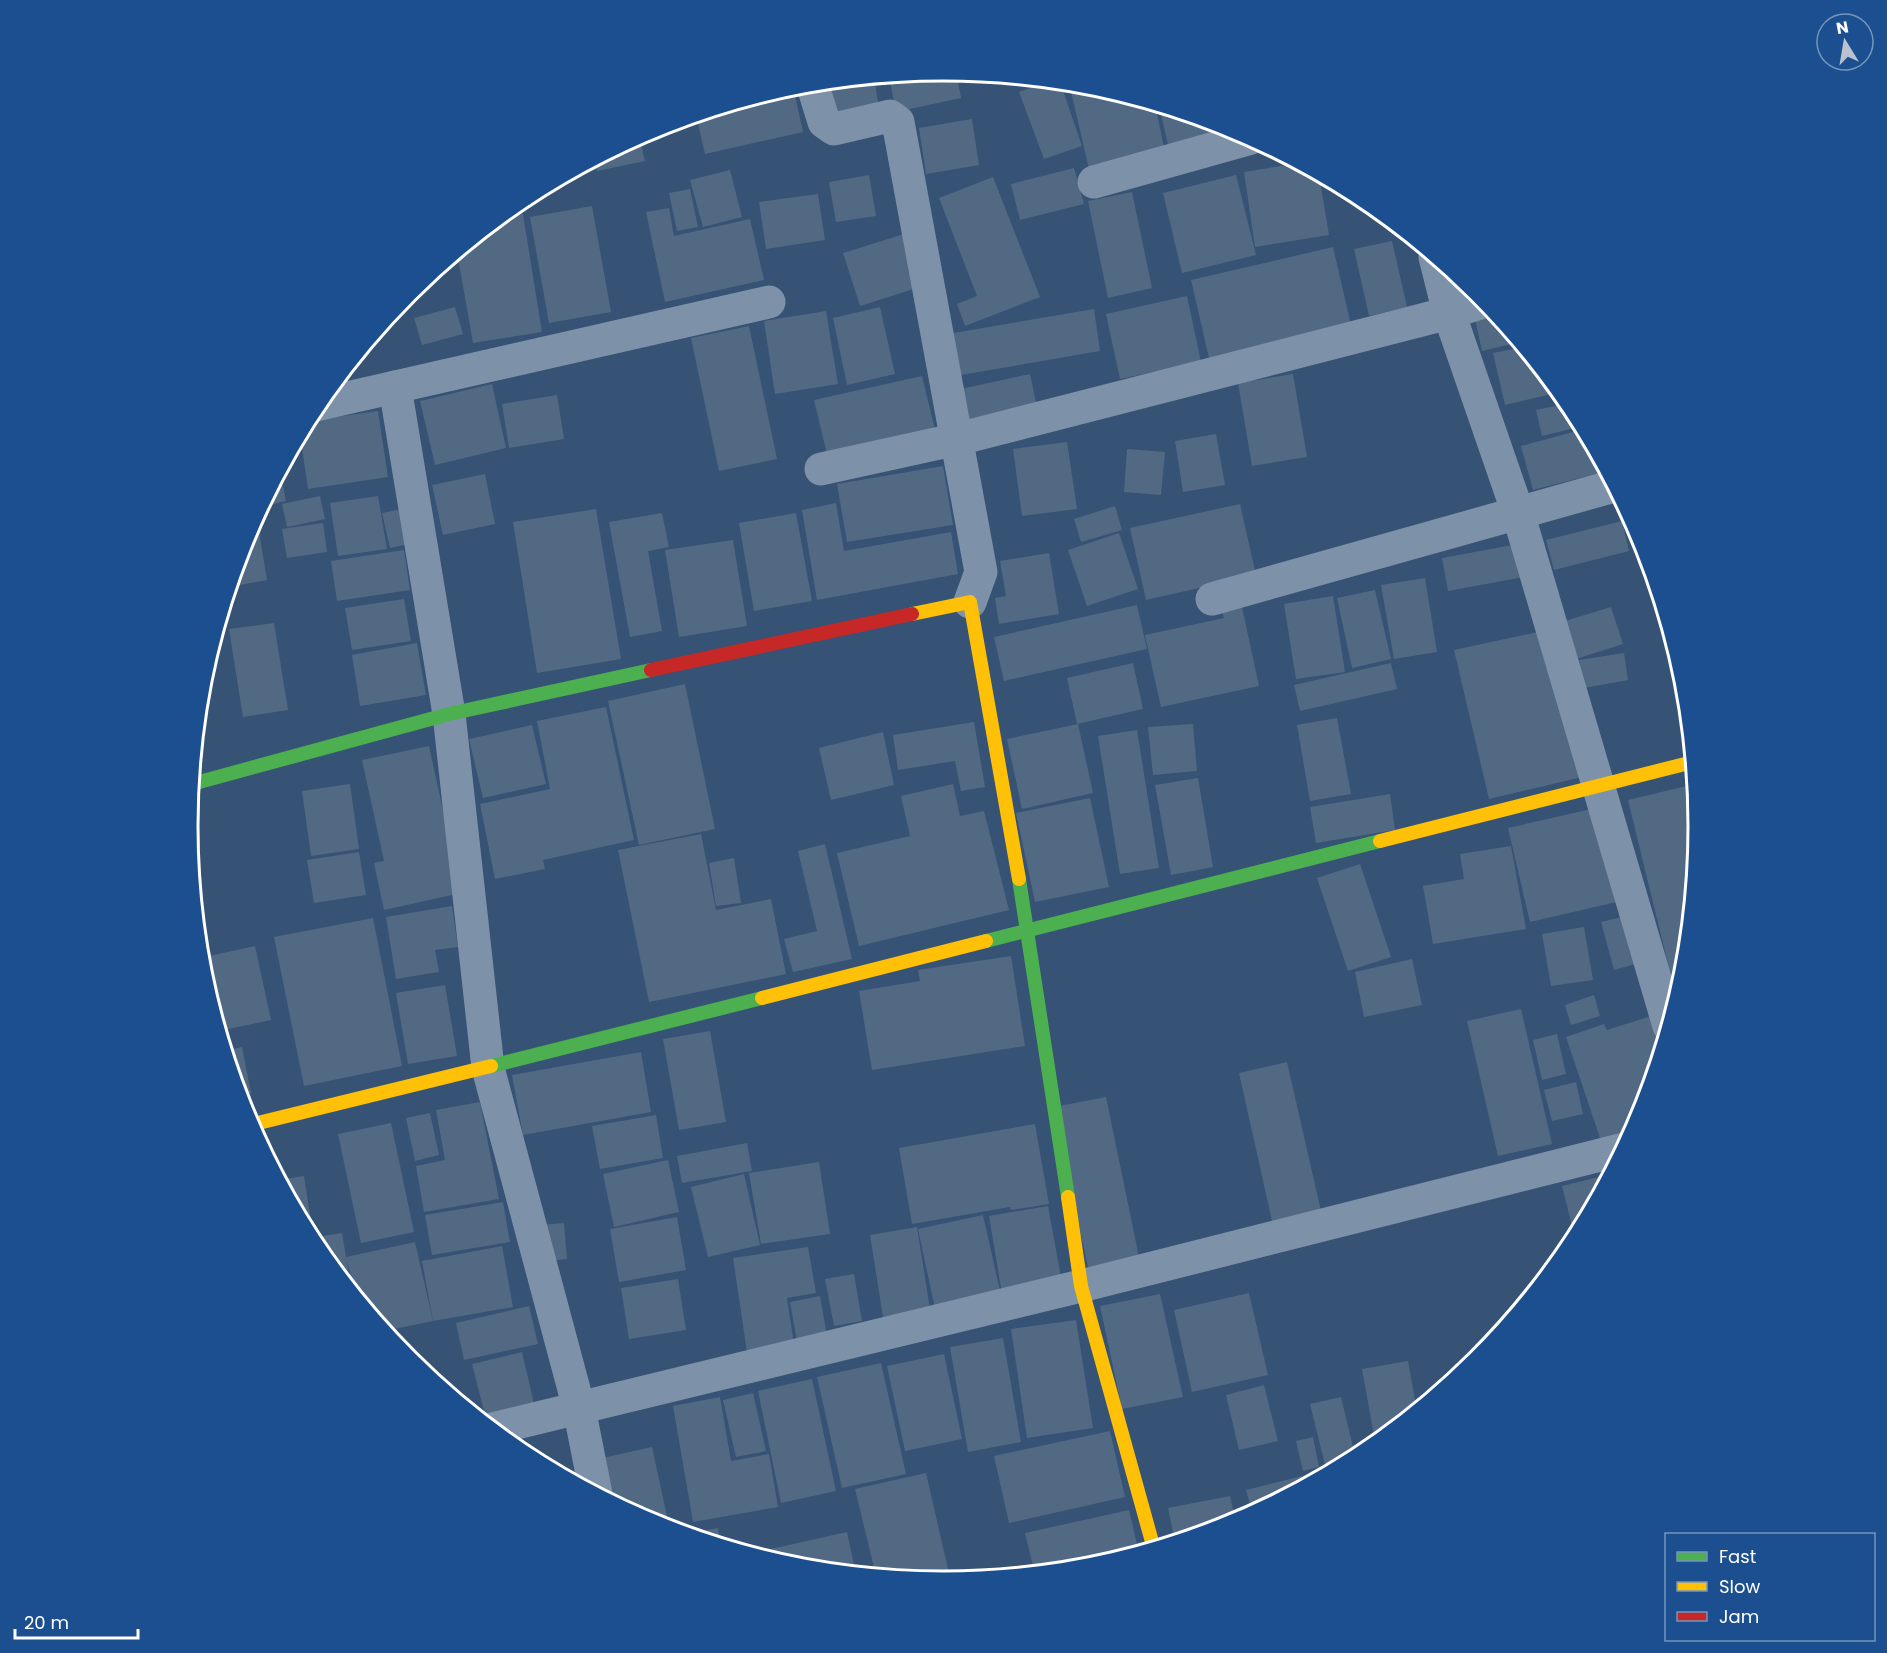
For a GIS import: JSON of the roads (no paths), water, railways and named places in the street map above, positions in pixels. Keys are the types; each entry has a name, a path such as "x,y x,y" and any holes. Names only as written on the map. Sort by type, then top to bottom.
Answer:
{"street":[{"path":"815,92 824,122 834,129 890,116 898,122 981,572 970,602 1028,932 1081,1286 1152,1542"},
{"path":"1094,182 1237,142"},
{"path":"1438,269 1449,313 1518,513 1665,1013"},
{"path":"332,401 768,302"},
{"path":"821,469 958,439 1476,304"},
{"path":"395,387 449,714 488,1068 579,1408 594,1484"},
{"path":"1212,599 1607,488"},
{"path":"200,782 449,714 970,602"},
{"path":"260,1123 488,1068 1686,764"},
{"path":"503,1427 1081,1286 1614,1152"}]}
